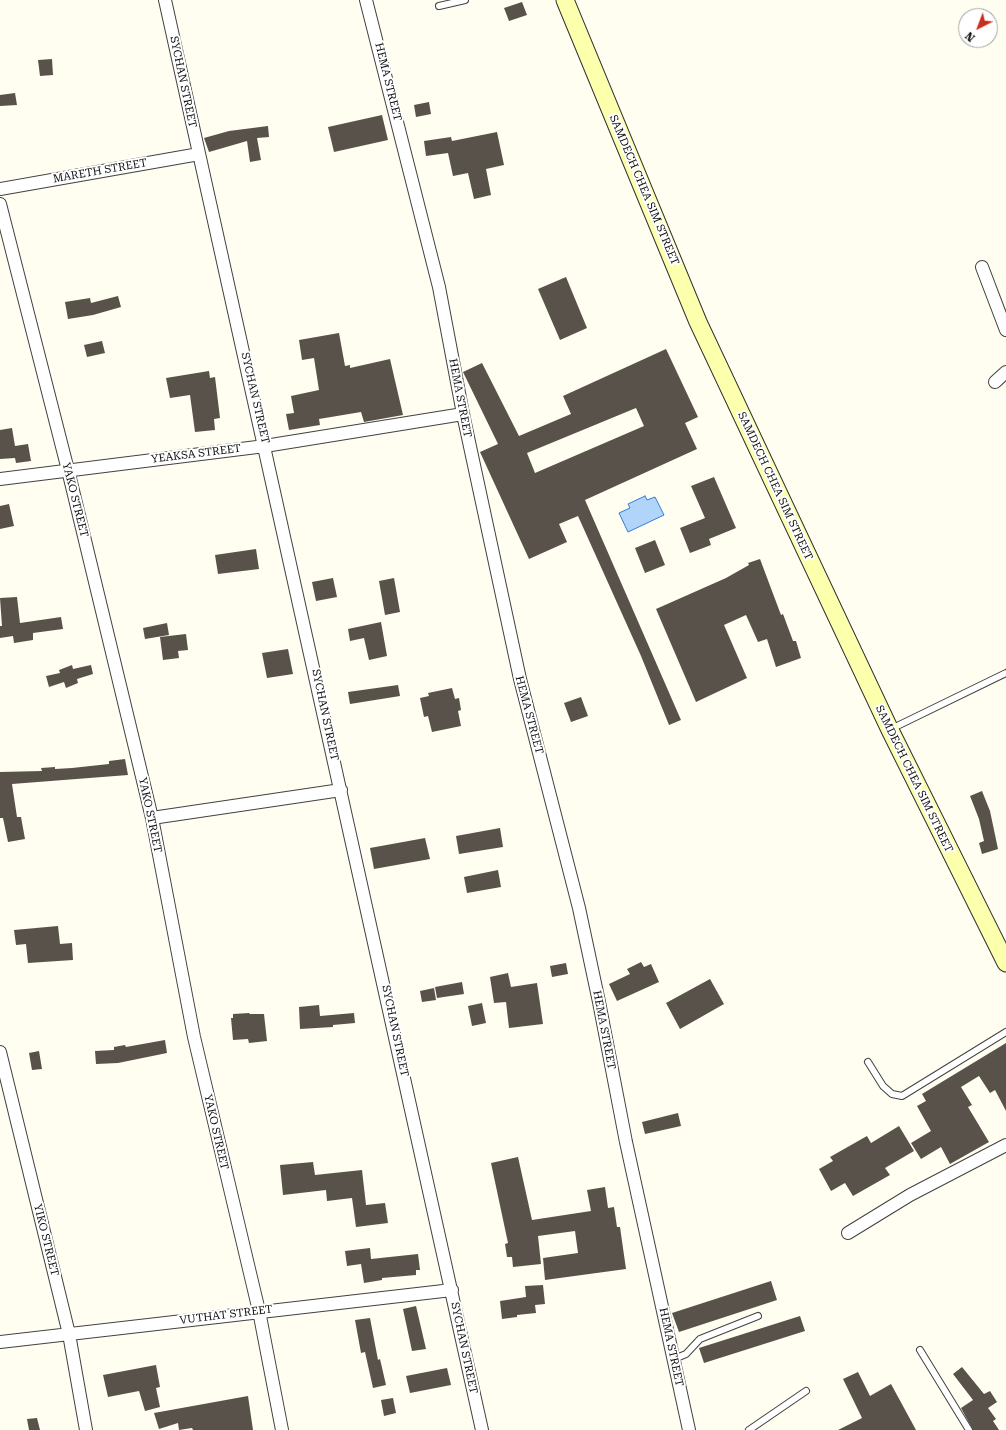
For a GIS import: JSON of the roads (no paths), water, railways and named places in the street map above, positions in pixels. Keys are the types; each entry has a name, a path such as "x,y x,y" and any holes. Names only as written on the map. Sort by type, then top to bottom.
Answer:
{"street":[{"name":"SYCHAN STREET","path":"165,0 482,1430"},
{"name":"HEMA STREET","path":"366,0 439,287 463,414 520,679 579,908 599,1002 627,1149 674,1359 688,1430"},
{"name":"SAMDECH CHEA SIM STREET","path":"565,0 698,322 890,730 1006,964"},
{"name":"MARETH STREET","path":"0,189 199,154"},
{"name":"YAKO STREET","path":"0,204 68,470 152,818 194,1037 259,1311 282,1430"},
{"path":"982,267 1006,330"},
{"path":"995,382 1006,372"},
{"name":"YEAKSA STREET","path":"0,479 265,446 463,414"},
{"path":"152,818 341,790"},
{"name":"YIKO STREET","path":"0,1052 69,1334 86,1430"},
{"path":"848,1233 910,1196 1006,1145"},
{"name":"VUTHAT STREET","path":"0,1342 452,1290"}],"lane":[{"path":"439,6 465,0"},
{"path":"890,730 1006,673"},
{"path":"868,1062 883,1086 892,1094 902,1096 1006,1032"},
{"path":"674,1359 686,1354 700,1339 758,1316"},
{"path":"920,1350 969,1430"},
{"path":"749,1430 806,1391"}],"water":[{"path":"645,496 647,500 655,497 664,515 628,532 619,513 630,508 628,504"}]}
